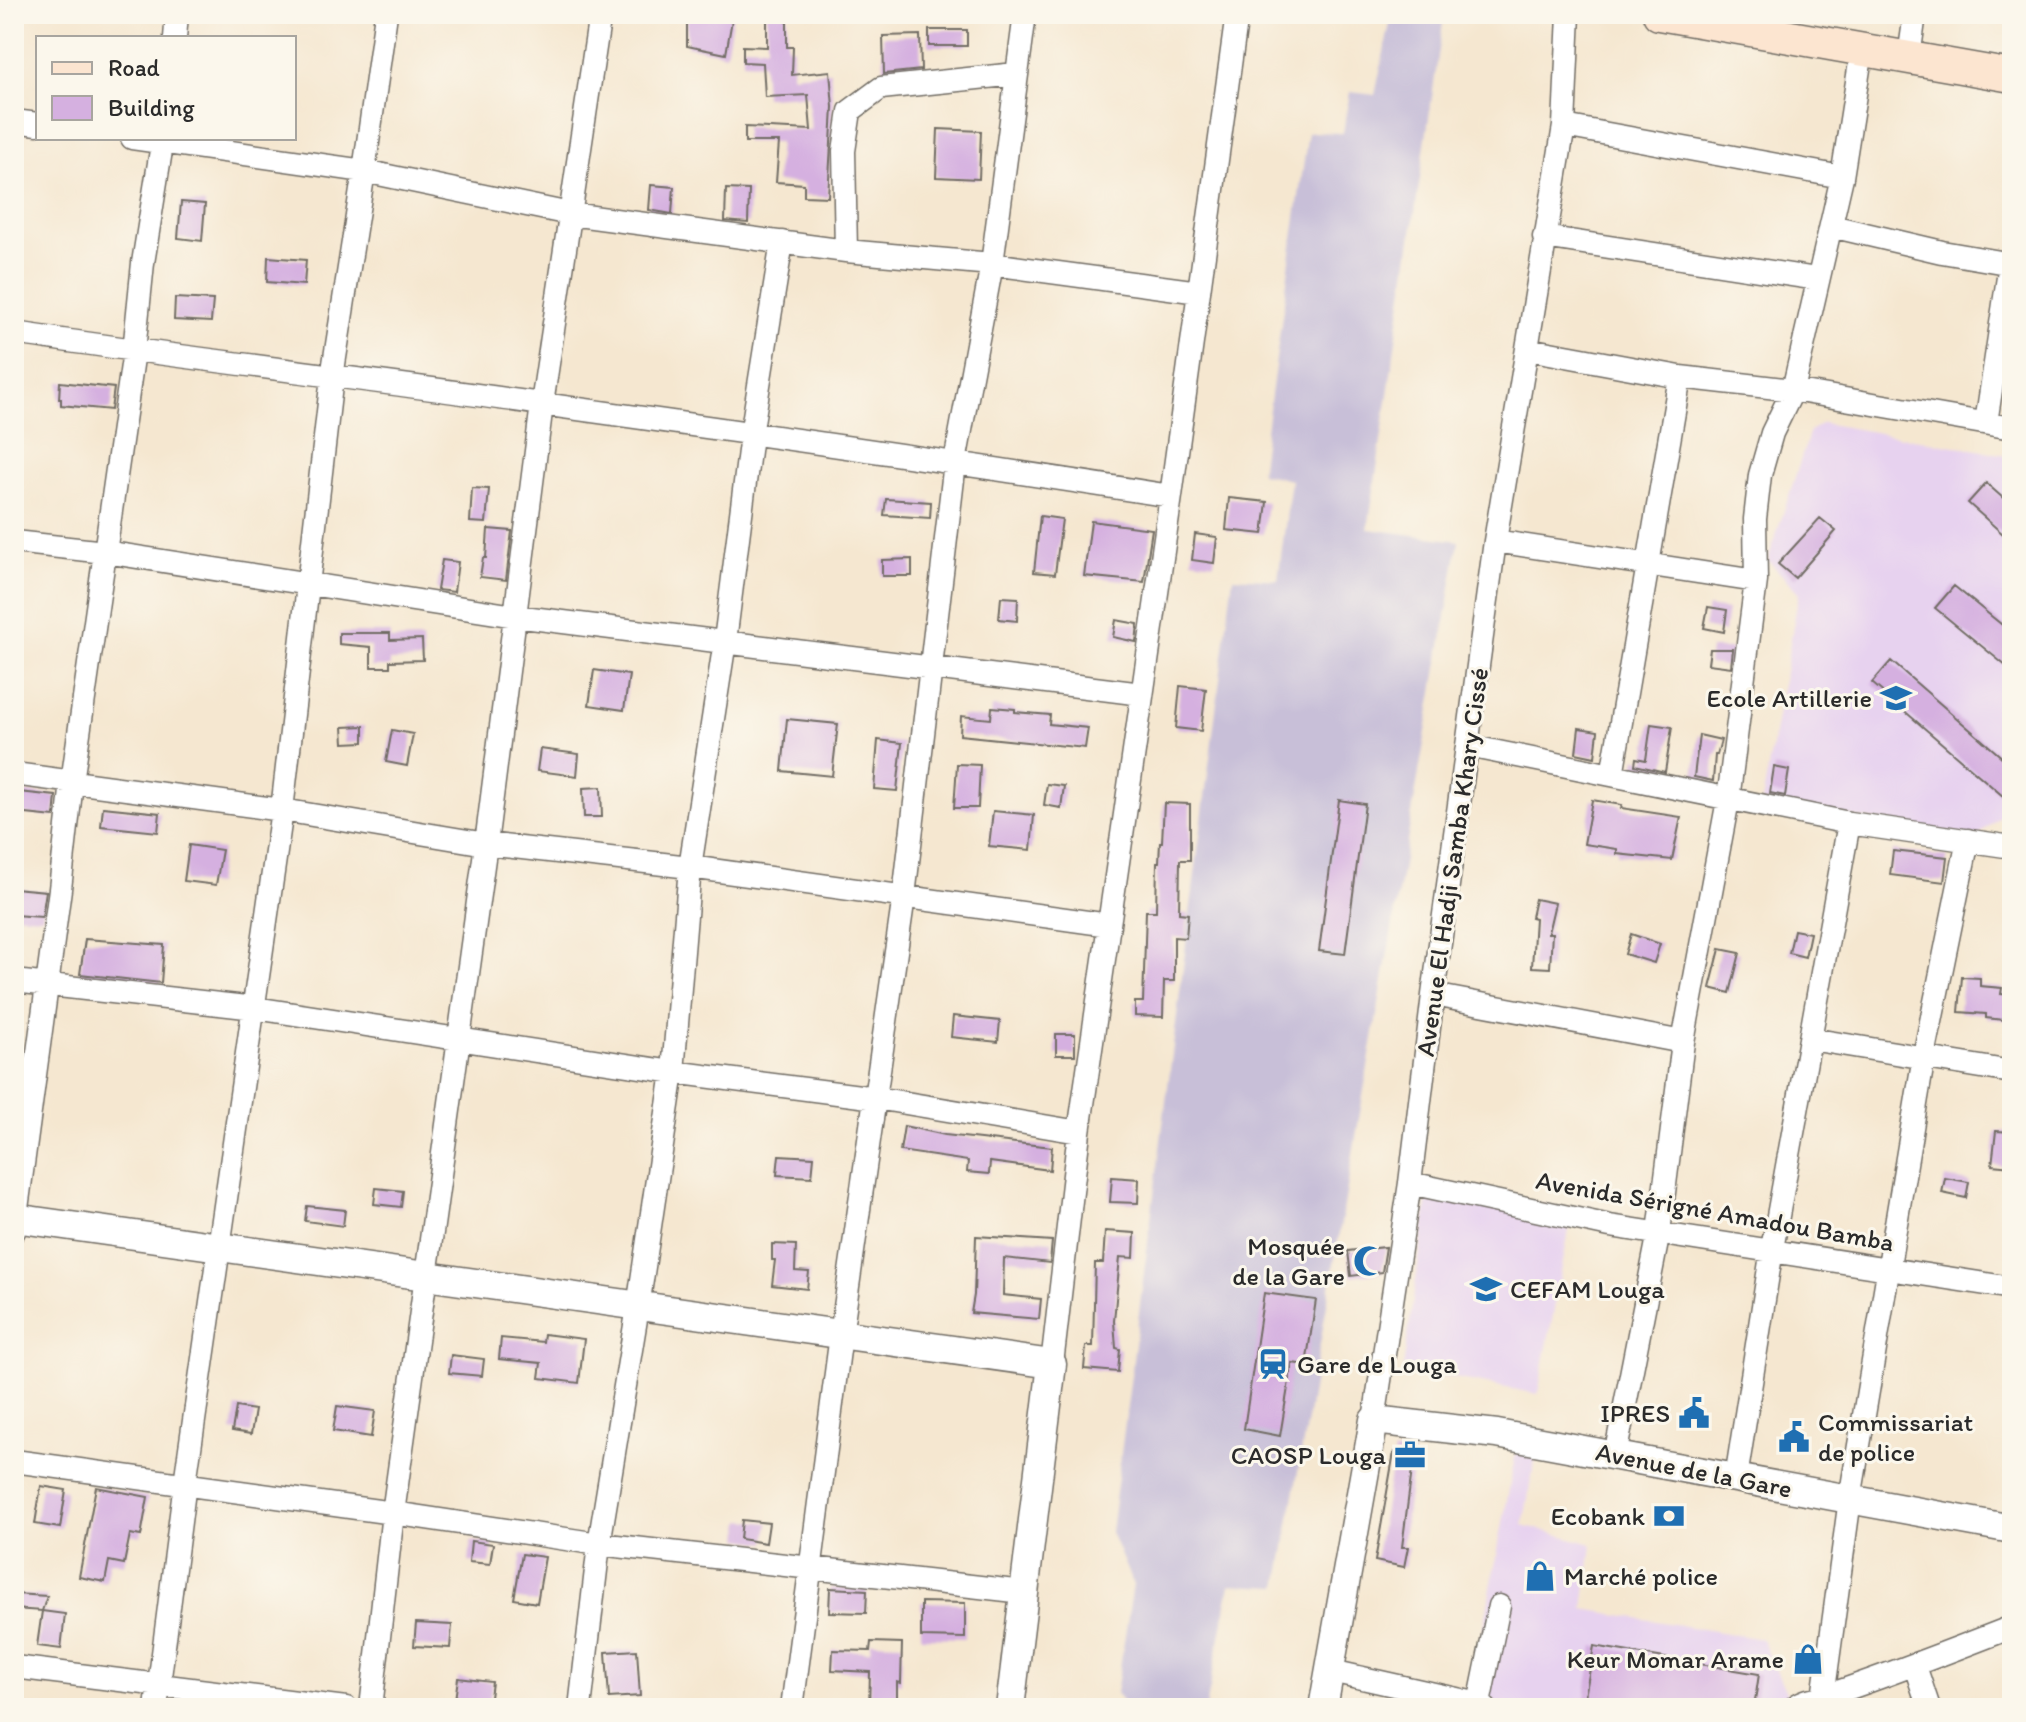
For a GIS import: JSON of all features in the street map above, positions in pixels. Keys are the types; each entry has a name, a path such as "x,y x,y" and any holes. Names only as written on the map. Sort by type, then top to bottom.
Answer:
{"main road":[{"path":"1659,14 2012,76"}],"street":[{"path":"175,36 177,14"},
{"path":"157,1697 282,810 332,377 386,14"},
{"path":"371,1708 424,1276 460,1041 542,404 600,14"},
{"path":"792,1708 841,1335 904,896 955,462 992,264 1025,14"},
{"path":"1010,1708 1079,1132 1237,14"},
{"name":"Avenue El Hadji Samba Khary Cissé","path":"1323,1708 1374,1420 1410,1183 1495,541 1564,126 1569,14"},
{"path":"1909,57 1915,14"},
{"path":"1615,1456 1659,1232 1683,1042 1728,800 1756,581 1755,519 1760,475 1772,433 1793,390 1842,177 1862,50"},
{"path":"846,251 844,151 850,111 881,88 1016,74"},
{"path":"14,121 36,124"},
{"path":"1564,126 1842,177"},
{"path":"1052,1364 220,1247 15,1222 72,782 134,351 143,263 163,140 364,171 570,214 846,251 992,264 1199,292"},
{"path":"1831,226 1942,252 2011,264 1986,423"},
{"path":"1544,237 1817,279"},
{"path":"580,1708 599,1544 673,1072 690,867 725,641 751,435 782,242"},
{"path":"14,333 955,462 1171,496"},
{"path":"1528,349 1680,377 1793,390 2012,428"},
{"path":"1612,775 1680,377"},
{"path":"1495,541 1756,581"},
{"path":"14,542 105,552 515,616 1142,694"},
{"path":"1468,746 1849,823 2012,847"},
{"path":"14,774 282,810 486,844 690,867 1109,925"},
{"path":"1736,1478 1772,1249 1849,823"},
{"path":"1823,1697 1850,1499 1924,1056 1968,840"},
{"path":"14,981 255,1008 673,1072 876,1098 1079,1132"},
{"path":"1433,995 1683,1042"},
{"path":"1810,1039 2012,1072"},
{"name":"Avenida Sérigné Amadou Bamba","path":"1410,1183 1610,1226 2012,1288"},
{"name":"Avenue de la Gare","path":"1374,1420 1497,1434 2012,1529"},
{"path":"14,1461 599,1544 1024,1592"},
{"path":"1331,1671 1482,1706 1499,1606"},
{"path":"1794,1708 1799,1703 1915,1666 2012,1627"},
{"path":"1915,1666 1929,1708"},
{"path":"14,1667 157,1697 346,1708"}],"shaded area":[{"path":"1392,14 1444,16 1368,529 1459,541 1278,1587 1230,1585 1206,1708 1127,1708 1116,1693 1133,1585 1111,1532 1233,577 1278,580 1291,480 1260,473 1308,132 1343,133 1350,92 1375,95"},
{"name":"Ecole Artillerie","path":"1822,423 2012,456 2012,805 1977,837 1762,802 1799,593 1768,560 1810,431"},
{"name":"CEFAM Louga","path":"1430,1185 1573,1209 1538,1394 1403,1368"},
{"name":"Marché police","path":"1516,1451 1536,1455 1523,1525 1592,1544 1584,1609 1762,1639 1793,1708 1469,1708"}],"building":[{"path":"687,14 733,14 726,54 687,46"},
{"path":"767,14 787,14 787,47 793,47 792,75 830,71 833,107 828,197 804,196 804,184 776,182 779,142 745,142 745,127 811,130 808,95 765,97 763,63 743,62 743,46 767,47"},
{"path":"929,30 967,30 967,46 929,46"},
{"path":"920,35 921,70 884,74 883,36"},
{"path":"938,129 981,131 979,179 936,177"},
{"path":"651,185 674,187 672,214 649,210"},
{"path":"726,189 749,190 748,223 725,221"},
{"path":"181,202 205,204 202,241 178,238"},
{"path":"268,257 306,260 304,285 267,282"},
{"path":"175,298 213,300 211,322 174,320"},
{"path":"60,382 114,388 111,410 61,405"},
{"path":"1986,483 2012,506 2012,542 1968,503"},
{"path":"472,488 489,489 486,523 470,522"},
{"path":"1229,498 1267,502 1263,534 1226,530"},
{"path":"886,499 931,502 930,518 884,515"},
{"path":"1040,516 1062,519 1055,574 1034,572"},
{"path":"1820,518 1836,531 1795,578 1778,564"},
{"path":"1091,521 1152,529 1144,582 1084,576"},
{"path":"488,529 512,531 506,580 480,577 483,558 486,558"},
{"path":"1195,534 1217,537 1214,563 1192,560"},
{"path":"912,559 912,576 882,576 882,560"},
{"path":"442,560 458,562 454,592 437,590"},
{"path":"1954,586 2012,633 2012,671 1935,608"},
{"path":"1001,597 1018,598 1017,621 999,619"},
{"path":"1708,607 1727,610 1724,632 1704,628"},
{"path":"1116,620 1138,624 1136,642 1113,637"},
{"path":"339,633 390,633 390,640 422,639 423,660 390,661 390,667 371,667 371,647 339,644"},
{"path":"1710,649 1733,649 1731,667 1708,664"},
{"path":"1891,661 2012,766 2012,787 2004,797 1872,683"},
{"path":"594,670 629,675 624,710 589,705"},
{"path":"1180,686 1206,689 1201,731 1176,728"},
{"path":"992,707 1050,715 1049,724 1088,728 1085,748 960,735 961,716 991,719"},
{"path":"787,719 838,724 832,776 782,771"},
{"path":"1651,724 1672,727 1665,772 1635,765 1636,758 1646,760"},
{"path":"364,726 364,742 344,743 343,727"},
{"path":"1579,728 1598,731 1595,757 1576,753"},
{"path":"392,730 413,734 407,766 386,762"},
{"path":"1699,735 1721,740 1715,755 1713,781 1694,777"},
{"path":"878,740 902,743 897,791 874,789"},
{"path":"540,749 579,754 577,776 537,771"},
{"path":"957,764 980,765 978,808 954,808"},
{"path":"1774,767 1789,770 1785,796 1770,793"},
{"path":"1047,784 1064,786 1061,808 1044,805"},
{"path":"601,787 602,817 584,817 583,788"},
{"path":"19,792 56,796 54,817 17,813"},
{"path":"1339,800 1365,804 1345,954 1319,951"},
{"path":"1592,800 1622,805 1621,808 1681,817 1672,860 1617,854 1617,849 1584,844"},
{"path":"1164,803 1190,804 1190,860 1180,860 1179,913 1188,914 1186,938 1174,937 1174,981 1164,981 1163,1017 1135,1016 1135,1002 1143,1002 1146,911 1156,911 1157,862 1162,842"},
{"path":"103,807 160,813 158,832 101,826"},
{"path":"993,811 1034,815 1031,850 989,846"},
{"path":"189,845 222,850 216,885 184,881"},
{"path":"1893,851 1947,857 1944,882 1890,875"},
{"path":"14,888 46,891 42,917 14,915"},
{"path":"1535,899 1555,903 1548,933 1552,933 1550,968 1532,967 1535,918 1531,917"},
{"path":"1794,930 1810,933 1805,957 1789,953"},
{"path":"1631,934 1660,944 1654,963 1625,954"},
{"path":"85,939 164,945 161,983 80,974"},
{"path":"1720,949 1740,953 1730,993 1710,988"},
{"path":"1962,977 1980,978 1980,986 2002,988 2001,994 2012,995 2012,1021 1986,1018 1986,1014 1959,1012"},
{"path":"953,1016 1000,1021 998,1042 951,1037"},
{"path":"1056,1034 1075,1034 1075,1055 1056,1055"},
{"path":"904,1126 945,1135 1052,1147 1050,1170 990,1162 989,1174 967,1172 968,1161 900,1151"},
{"path":"1996,1131 2012,1132 2012,1167 1992,1165"},
{"path":"779,1155 814,1157 812,1177 777,1175"},
{"path":"1112,1177 1139,1179 1138,1203 1110,1202"},
{"path":"1945,1178 1969,1182 1966,1198 1942,1193"},
{"path":"376,1188 403,1191 401,1207 374,1204"},
{"path":"307,1206 345,1210 343,1226 305,1221"},
{"path":"1105,1231 1135,1233 1134,1258 1120,1257 1114,1321 1116,1348 1120,1349 1118,1372 1084,1369 1086,1346 1093,1346 1095,1263 1103,1263"},
{"path":"976,1236 1052,1241 1050,1263 1004,1258 1003,1295 1041,1299 1039,1319 971,1313"},
{"path":"772,1244 796,1245 795,1271 809,1272 807,1289 772,1285 775,1260 772,1260"},
{"name":"Mosquée de la Gare","path":"1386,1247 1382,1272 1351,1276 1348,1251"},
{"name":"Gare de Louga","path":"1264,1293 1316,1300 1306,1365 1292,1363 1280,1436 1244,1429"},
{"path":"544,1334 584,1339 579,1383 539,1378 541,1363 499,1359 501,1338 543,1342"},
{"path":"451,1355 484,1359 482,1376 449,1373"},
{"path":"337,1406 375,1411 371,1437 333,1431"},
{"path":"236,1407 255,1410 251,1434 232,1431"},
{"path":"1394,1452 1414,1454 1402,1547 1408,1547 1404,1567 1375,1561"},
{"path":"41,1486 66,1490 60,1528 35,1524"},
{"path":"96,1487 148,1497 141,1536 130,1534 124,1564 109,1561 105,1582 79,1577"},
{"path":"742,1520 769,1523 766,1543 740,1539"},
{"path":"471,1541 493,1544 490,1564 469,1562"},
{"path":"522,1554 545,1557 537,1603 514,1599"},
{"path":"830,1588 867,1590 866,1613 829,1612"},
{"path":"14,1594 47,1596 42,1611 14,1609"},
{"path":"921,1602 965,1603 965,1638 921,1637"},
{"path":"42,1611 65,1614 61,1649 37,1646"},
{"path":"416,1623 452,1625 450,1648 414,1646"},
{"path":"871,1642 902,1643 897,1708 869,1708 870,1672 832,1670 833,1650 870,1651"},
{"path":"1594,1646 1759,1674 1754,1708 1583,1708"},
{"path":"637,1650 640,1696 609,1698 606,1652"},
{"path":"458,1678 492,1682 489,1705 455,1700"}],"place":[{"name":"Ecole Artillerie","path":"1896,698"},
{"name":"Mosquée de la Gare","path":"1369,1261"},
{"name":"CEFAM Louga","path":"1486,1289"},
{"name":"Gare de Louga","path":"1273,1364"},
{"name":"IPRES","path":"1694,1413"},
{"name":"Commissariat de police","path":"1794,1437"},
{"name":"CAOSP Louga","path":"1410,1455"},
{"name":"Ecobank","path":"1669,1516"},
{"name":"Marché police","path":"1540,1576"},
{"name":"Keur Momar Arame","path":"1808,1659"}]}
